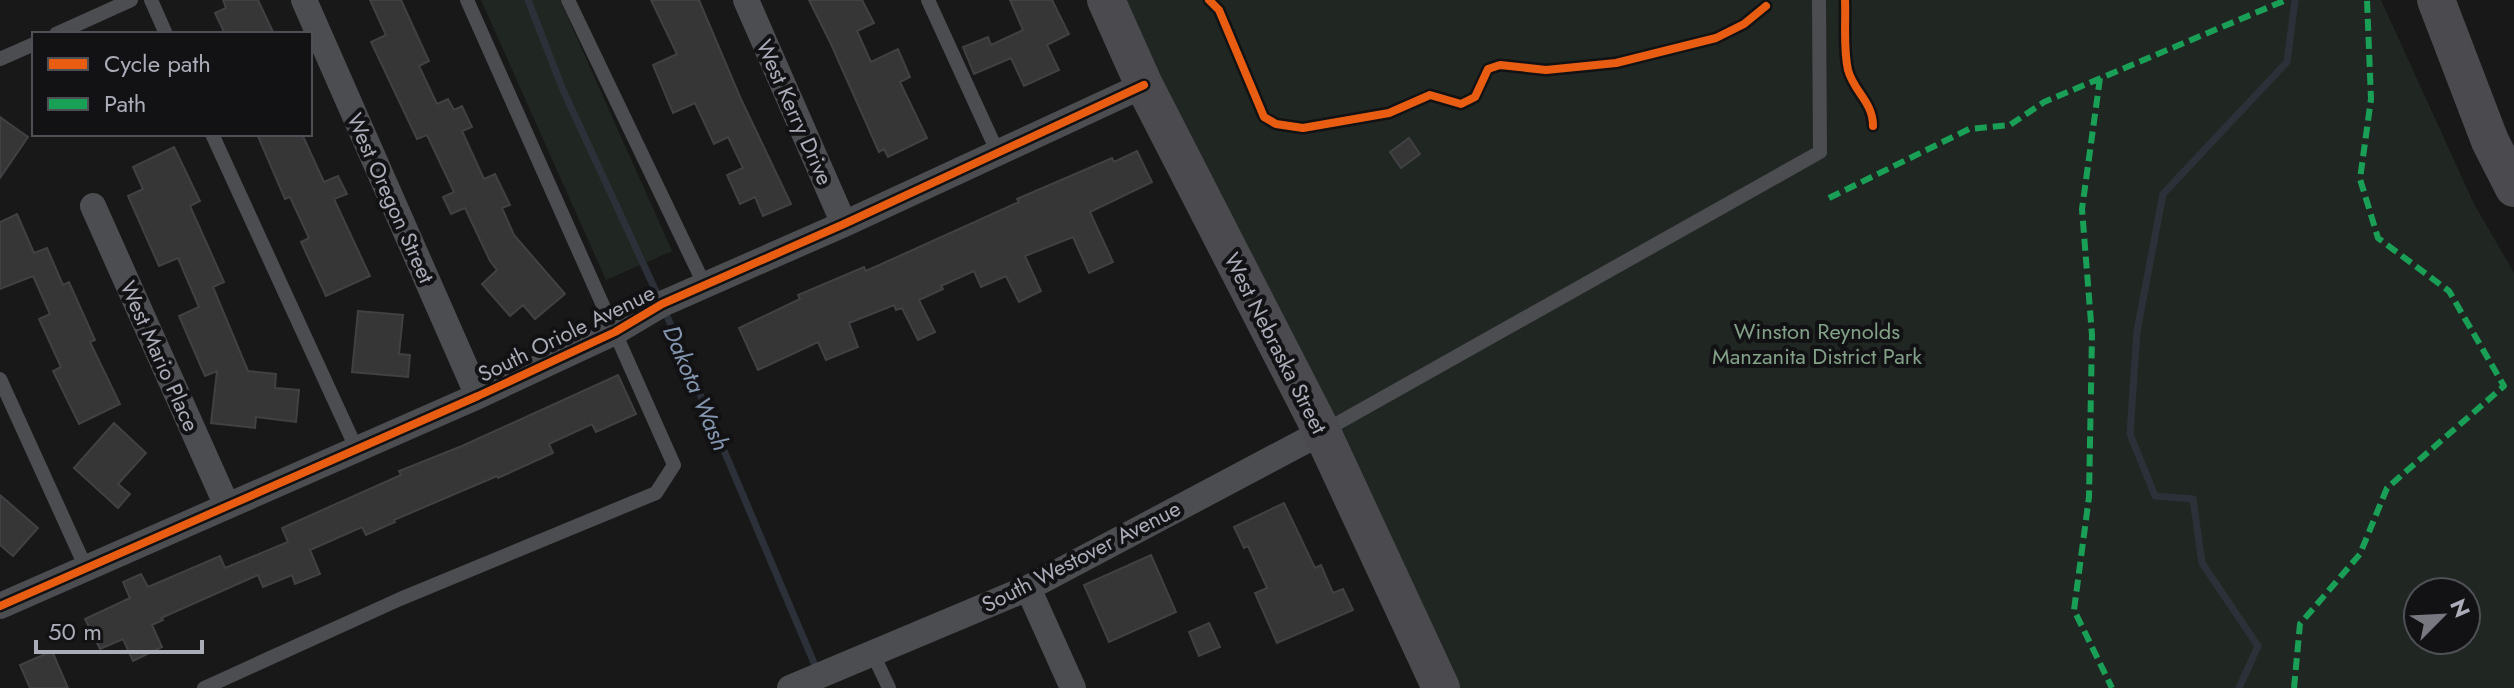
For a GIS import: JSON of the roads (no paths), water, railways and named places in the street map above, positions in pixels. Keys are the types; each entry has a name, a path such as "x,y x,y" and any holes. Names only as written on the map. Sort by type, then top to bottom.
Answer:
{"street":[{"name":"West Oregon Street","path":"304,0 478,396"},
{"name":"West Kerry Drive","path":"746,0 844,224"},
{"name":"West Nebraska Street","path":"1106,0 1144,85 1322,432 1441,688"},
{"path":"2436,0 2490,141 2514,188"},
{"name":"South Oriole Avenue","path":"0,606 478,396 615,332 662,304 844,224 1144,85"},
{"name":"West Mario Place","path":"93,206 227,506"},
{"name":"South Westover Avenue","path":"792,688 1028,588 1322,432"},
{"path":"1028,588 1073,688"}],"lane":[{"path":"60,32 131,0"},
{"path":"151,0 165,32"},
{"path":"204,688 415,592 656,493 674,465 467,0"},
{"path":"568,0 705,286"},
{"path":"928,0 998,153"},
{"path":"1322,432 1820,152 1819,0"},
{"path":"0,59 32,45"},
{"path":"213,136 357,450"},
{"path":"0,379 86,568"},
{"path":"872,652 889,688"}],"waterway":[{"name":"Dakota Wash","path":"528,0 563,90 659,298"},
{"path":"2239,688 2258,646 2202,563 2193,499 2155,496 2130,434 2137,331 2163,194 2287,62 2295,0"},
{"name":"Dakota Wash","path":"664,309 817,670"}],"park label":[{"name":"Winston Reynolds Manzanita District Park","path":"1817,344"}]}
